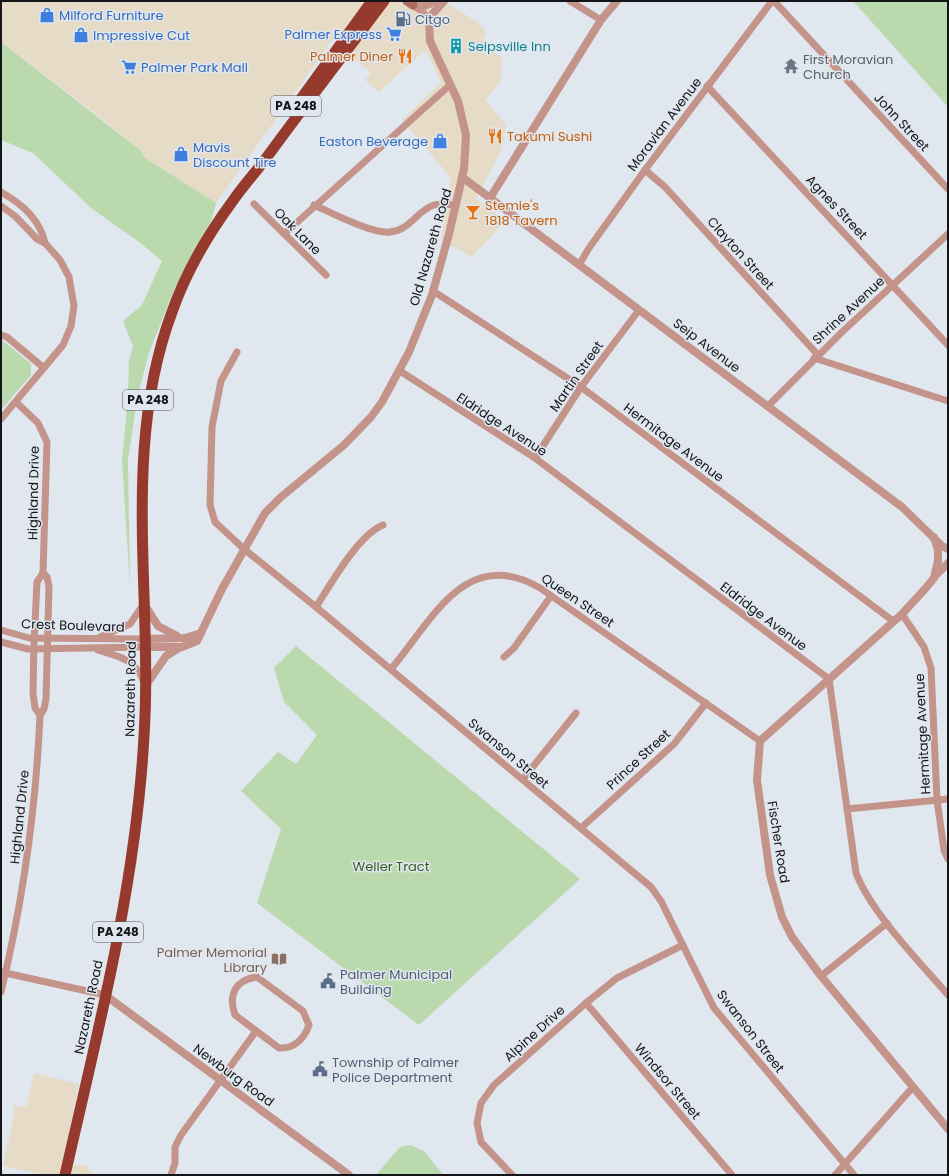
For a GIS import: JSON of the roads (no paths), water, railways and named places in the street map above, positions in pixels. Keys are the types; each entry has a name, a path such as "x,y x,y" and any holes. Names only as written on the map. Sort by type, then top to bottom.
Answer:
{"highway":[{"name":"Nazareth Road","path":"65,1175 127,889 135,834 144,736 145,643 143,456 146,412 163,337 178,295 197,256 223,213 262,152 372,1"},
{"name":"Nazareth Road","path":"223,213 384,1"}],"street":[{"path":"410,3 424,6 437,1"},
{"path":"410,3 421,10 428,19 444,1"},
{"path":"570,1 601,20"},
{"path":"490,198 601,20 617,1"},
{"name":"Moravian Avenue","path":"579,265 589,248 645,170 707,86 773,1"},
{"name":"John Street","path":"773,1 948,189"},
{"name":"Old Nazareth Road","path":"145,643 182,647 197,641 258,524 271,507 341,448 371,417 390,389 409,352 433,291 456,206 466,155 465,130 460,107 430,41 428,19"},
{"path":"284,234 314,205 450,85"},
{"name":"Agnes Street","path":"707,86 948,345"},
{"name":"Clayton Street","path":"645,170 665,187 816,357 948,401"},
{"name":"Seip Avenue","path":"462,177 902,507 948,549"},
{"path":"1,192 12,198 29,214 43,234 46,243 64,267 72,286 74,306 71,326 67,339 1,419"},
{"name":"Oak Lane","path":"254,204 326,275"},
{"path":"314,205 362,225 389,232 408,226 428,208 435,205 456,206"},
{"path":"1,206 15,216 37,239 46,243"},
{"name":"Shrine Avenue","path":"768,406 816,357 948,234"},
{"name":"Hermitage Avenue","path":"433,291 581,387 893,621"},
{"name":"Martin Street","path":"535,458 581,387 639,310"},
{"path":"1,335 7,337 44,368"},
{"name":"Swanson Street","path":"237,352 221,381 211,441 210,505 216,522 244,549 316,607 651,887 661,901 684,945 714,1008 854,1175"},
{"name":"Eldridge Avenue","path":"400,371 535,458 829,679"},
{"name":"Highland Drive","path":"16,402 38,423 47,442 43,573 37,582 34,638 35,708 40,715"},
{"path":"316,607 342,567 376,528 383,525"},
{"path":"934,537 938,555 934,578"},
{"path":"760,741 902,614 948,563"},
{"name":"Highland Drive","path":"1,992 3,973 21,899 30,841 40,715 44,709 46,699 49,586 47,577 43,573"},
{"name":"Queen Street","path":"390,669 445,600 466,583 494,575 513,577 532,583 760,741"},
{"path":"504,657 514,648 551,596"},
{"path":"144,603 151,617 158,626 168,633 183,638"},
{"path":"95,639 130,624 140,612 144,603"},
{"name":"Hermitage Avenue","path":"902,614 924,647 931,668 937,800 944,850 948,859"},
{"name":"Crest Boulevard","path":"1,630 16,635 34,638 95,639 145,643"},
{"path":"145,643 183,638 201,633"},
{"name":"Crest Boulevard","path":"1,642 20,648 34,649 92,648 145,643"},
{"path":"145,686 166,656 182,647"},
{"path":"92,648 132,662 139,671 145,686"},
{"path":"829,679 856,873 861,885 887,922 948,995"},
{"name":"Prince Street","path":"581,828 674,744 706,703"},
{"path":"523,779 576,713"},
{"name":"Fischer Road","path":"760,741 757,780 770,875 782,917 792,938 821,976 948,1128"},
{"path":"847,809 948,799"},
{"path":"821,976 887,922"},
{"name":"Alpine Drive","path":"512,1175 481,1142 477,1123 481,1103 494,1085 586,1003 617,978 684,945"},
{"path":"3,973 105,995"},
{"path":"257,977 303,1011 308,1025 302,1039 287,1049 279,1048 256,1031 235,1015 231,998 234,991 242,983 249,978 257,977"},
{"name":"Newburg Road","path":"105,995 348,1175"},
{"name":"Windsor Street","path":"586,1003 732,1175"},
{"path":"171,1175 175,1163 175,1147 181,1135 256,1031"},
{"path":"834,1175 913,1087"}],"place":[{"name":"Milford Furniture","path":"47,15"},
{"name":"Citgo","path":"403,19"},
{"name":"Palmer Express","path":"394,34"},
{"name":"Impressive Cut","path":"81,35"},
{"name":"Seipsville Inn","path":"456,46"},
{"name":"Palmer Diner","path":"405,56"},
{"name":"First Moravian Church","path":"791,66"},
{"name":"Palmer Park Mall","path":"129,67"},
{"name":"Takumi Sushi","path":"495,136"},
{"name":"Easton Beverage","path":"440,141"},
{"name":"Mavis Discount Tire","path":"181,154"},
{"name":"Stemie's 1818 Tavern","path":"473,212"},
{"name":"Palmer Memorial Library","path":"279,959"},
{"name":"Palmer Municipal Building","path":"328,981"},
{"name":"Township of Palmer Police Department","path":"320,1069"}],"park label":[{"name":"Weller Tract","path":"391,866"}]}
